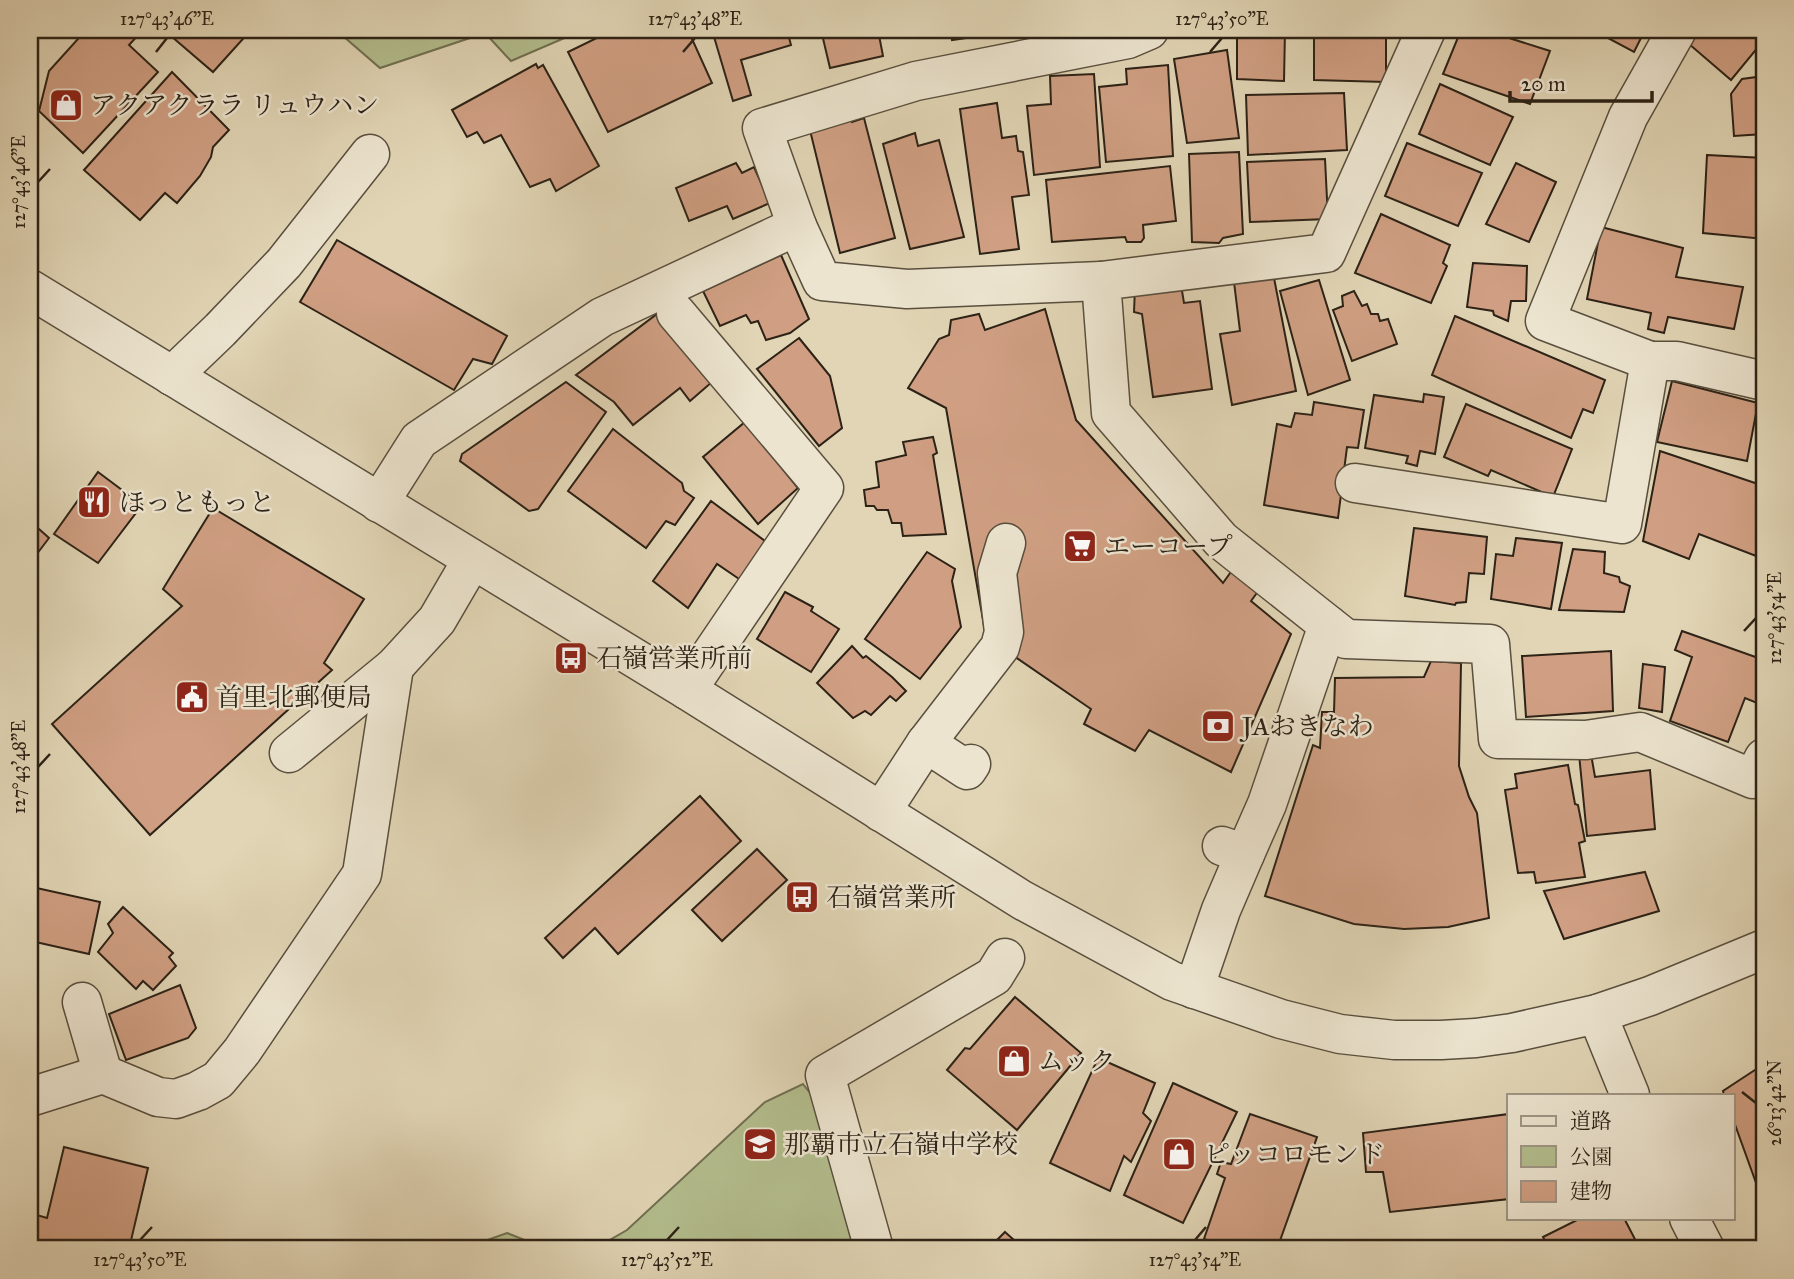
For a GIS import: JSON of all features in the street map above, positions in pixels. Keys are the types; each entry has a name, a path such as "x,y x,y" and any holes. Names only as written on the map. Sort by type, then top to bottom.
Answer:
{"street":[{"path":"1149,30 1128,39 916,81 762,128 797,226 822,281 907,289 1101,281 1326,253 1426,30"},
{"path":"1677,30 1628,117 1545,321 1650,361 1677,361 1764,381"},
{"path":"172,376 285,263 370,154"},
{"path":"379,502 419,440 602,317 797,226"},
{"path":"1101,281 1111,413 1221,540 1346,639 1490,644 1498,739 1586,740 1640,732 1753,779 1764,758"},
{"path":"30,289 687,690 1022,900 1172,981 1281,1020 1340,1034 1394,1040 1441,1040 1476,1038 1558,1024 1597,1014 1650,996 1764,949"},
{"path":"676,313 824,488 687,690"},
{"path":"1355,484 1622,524 1650,361"},
{"path":"881,812 926,743 1000,647 1004,632 997,573 1006,542"},
{"path":"289,753 394,667 437,620 472,560"},
{"path":"1194,989 1221,910 1233,850 1267,804 1328,625"},
{"path":"30,1097 103,1074 158,1097 176,1099 218,1080 242,1051 362,874 394,667"},
{"path":"926,743 967,771 971,764"},
{"path":"874,1249 825,1075 994,976 1005,958"},
{"path":"82,1002 103,1074"},
{"path":"1597,1014 1630,1094"},
{"path":"1690,1220 1705,1249"}],"green space":[{"path":"336,30 583,30 511,61 485,33 380,68"},
{"path":"803,1084 817,1102 854,1249 594,1249 627,1230 765,1102"},
{"path":"507,1233 547,1249 462,1249"}],"building":[{"path":"86,30 139,30 141,32 129,45 158,72 83,153 39,111 49,71"},
{"path":"164,30 251,30 213,72"},
{"path":"613,30 688,30 712,83 608,132 568,52"},
{"path":"712,30 787,30 791,45 741,60 751,95 733,101"},
{"path":"821,30 878,30 883,56 830,68"},
{"path":"887,30 932,30 932,34 888,37"},
{"path":"951,30 973,30 974,37 952,40"},
{"path":"1237,30 1285,30 1284,81 1237,79"},
{"path":"1314,30 1386,30 1386,82 1314,80"},
{"path":"1461,30 1484,30 1550,51 1530,104 1443,74"},
{"path":"1538,30 1559,30 1556,38"},
{"path":"1593,30 1645,30 1634,52"},
{"path":"1702,30 1764,30 1764,40 1731,80 1689,44"},
{"path":"1227,50 1239,138 1187,143 1174,59"},
{"path":"536,64 538,68 543,65 599,166 556,191 550,179 530,187 501,135 484,143 477,132 467,137 452,110"},
{"path":"1168,65 1173,156 1106,162 1099,87 1127,84 1126,69"},
{"path":"172,72 229,130 213,147 211,157 200,176 177,203 165,193 140,220 84,170"},
{"path":"1094,74 1100,167 1034,175 1027,106 1051,104 1050,76"},
{"path":"1764,76 1764,134 1734,136 1731,94 1742,79"},
{"path":"1440,84 1513,117 1490,165 1419,134"},
{"path":"1344,93 1347,150 1248,155 1246,95"},
{"path":"997,103 1002,138 1016,136 1018,151 1023,152 1029,195 1012,197 1019,249 980,254 960,109"},
{"path":"849,112 852,122 864,118 895,238 840,253 808,122"},
{"path":"915,133 918,146 939,140 964,237 910,249 883,144"},
{"path":"1407,143 1482,173 1458,226 1385,196"},
{"path":"1239,152 1243,234 1223,238 1219,243 1192,242 1189,154"},
{"path":"1707,155 1764,158 1764,239 1703,233"},
{"path":"1325,159 1328,219 1250,222 1247,162"},
{"path":"736,163 742,173 754,167 770,203 733,219 727,206 689,221 676,188"},
{"path":"1516,163 1556,182 1529,242 1486,224"},
{"path":"1170,166 1176,221 1143,225 1144,238 1141,242 1127,242 1125,237 1052,242 1046,180"},
{"path":"1381,214 1450,245 1443,263 1447,266 1431,303 1355,273"},
{"path":"1601,227 1683,248 1676,277 1743,287 1734,329 1668,317 1664,333 1648,329 1651,313 1587,299"},
{"path":"337,240 507,336 492,364 473,359 454,390 300,302"},
{"path":"781,255 809,319 790,333 766,340 758,321 751,323 746,315 720,326 703,291"},
{"path":"1473,263 1527,266 1526,301 1511,301 1508,321 1494,315 1493,311 1467,307"},
{"path":"1274,278 1296,391 1232,405 1220,334 1240,331 1234,282"},
{"path":"1319,280 1350,380 1308,395 1280,291"},
{"path":"1181,285 1184,303 1200,301 1212,389 1153,397 1142,314 1134,312 1135,288"},
{"path":"1354,291 1362,306 1367,304 1371,314 1378,314 1380,321 1388,319 1397,344 1352,361 1333,310 1343,306 1342,296"},
{"name":"エーコープ","path":"1045,309 1076,420 1223,583 1233,569 1259,590 1251,601 1291,634 1231,772 1149,730 1135,751 1084,724 1091,709 986,637 946,408 908,388 939,339 949,335 951,320 979,314 985,330"},
{"path":"657,314 712,382 690,401 680,388 633,425 614,402 576,375"},
{"path":"1455,316 1605,380 1593,413 1583,409 1571,438 1432,375"},
{"path":"799,338 830,376 842,428 819,446 757,369"},
{"path":"1672,381 1758,403 1747,461 1657,442"},
{"path":"566,382 606,412 538,509 529,511 460,461 462,454"},
{"path":"1424,394 1444,397 1435,454 1420,451 1417,466 1406,463 1408,456 1365,448 1374,395 1423,402"},
{"path":"1314,402 1364,410 1358,448 1347,447 1338,518 1264,505 1277,424 1291,427 1295,413 1312,415"},
{"path":"1466,404 1572,449 1553,497 1491,470 1488,476 1444,457"},
{"path":"745,422 798,488 758,524 703,457"},
{"path":"613,429 682,483 684,491 694,498 675,525 666,521 646,548 568,491"},
{"path":"933,437 937,453 933,455 946,534 903,536 901,523 892,523 888,510 866,506 864,490 879,487 876,462 906,455 903,442"},
{"path":"1660,451 1764,486 1764,559 1699,534 1689,559 1643,541"},
{"path":"98,472 142,505 98,563 54,534"},
{"path":"711,501 769,544 742,581 717,564 688,608 653,581"},
{"name":"首里北郵便局","path":"213,508 364,599 324,663 332,670 150,835 52,724 182,606 163,589"},
{"path":"30,521 49,538 30,563"},
{"path":"1414,528 1487,537 1484,574 1469,573 1466,602 1455,605 1405,596"},
{"path":"1516,538 1562,543 1551,609 1491,599 1496,554 1513,556"},
{"path":"1573,549 1605,552 1604,573 1619,577 1620,582 1630,586 1624,612 1559,610"},
{"path":"927,552 955,569 952,581 961,627 920,679 865,639"},
{"path":"785,592 813,607 811,611 839,629 811,672 757,639"},
{"path":"1682,631 1764,660 1762,705 1745,698 1728,742 1670,721 1692,657 1675,650"},
{"path":"852,646 863,658 866,656 906,691 896,701 890,696 871,715 865,711 853,718 817,683"},
{"path":"1611,651 1613,711 1526,717 1522,656"},
{"path":"1431,661 1461,663 1459,766 1477,813 1489,918 1448,927 1404,929 1354,924 1265,896 1313,745 1320,748 1322,712 1334,712 1335,678 1424,677"},
{"path":"1643,664 1665,667 1662,712 1639,708"},
{"path":"1579,754 1591,754 1595,777 1650,770 1655,829 1587,836"},
{"path":"1568,765 1585,841 1579,843 1585,877 1536,883 1534,872 1518,873 1505,790 1517,788 1515,774"},
{"path":"700,796 741,841 618,954 595,928 563,958 545,938"},
{"path":"757,849 787,880 722,941 692,910"},
{"path":"1645,872 1659,911 1564,939 1544,891"},
{"path":"32,887 100,902 89,954 31,941 37,917 30,915"},
{"path":"123,907 173,953 169,957 176,966 153,990 143,981 136,989 98,952 113,933 108,924"},
{"path":"180,985 196,1028 188,1038 126,1060 109,1014"},
{"name":"ムック","path":"1015,997 1081,1053 1017,1130 947,1070 965,1048 970,1049"},
{"path":"1098,1058 1155,1083 1143,1113 1151,1121 1131,1162 1124,1156 1110,1191 1050,1163"},
{"path":"1764,1064 1764,1205 1734,1122 1734,1094 1724,1094 1723,1091"},
{"name":"ピッコロモンド","path":"1173,1083 1237,1112 1183,1223 1124,1195"},
{"path":"1250,1114 1317,1137 1277,1249 1232,1249 1204,1239 1225,1178 1217,1174 1221,1162 1231,1164"},
{"path":"1507,1114 1507,1199 1390,1212 1383,1172 1366,1172 1363,1133"},
{"path":"64,1147 148,1168 129,1249 30,1249 30,1213 47,1218"},
{"path":"1577,1220 1625,1220 1640,1249 1549,1249 1543,1237"},
{"path":"1005,1232 1024,1249 988,1249"},
{"path":"1032,1241 1040,1249 1024,1249"}],"place":[{"name":"アクアクララ リュウハン","path":"66,105"},
{"name":"ほっともっと","path":"94,502"},
{"name":"エーコープ","path":"1080,546"},
{"name":"石嶺営業所前","path":"571,658"},
{"name":"首里北郵便局","path":"192,697"},
{"name":"JAおきなわ","path":"1218,726"},
{"name":"石嶺営業所","path":"802,897"},
{"name":"ムック","path":"1014,1061"},
{"name":"那覇市立石嶺中学校","path":"760,1144"},
{"name":"ピッコロモンド","path":"1179,1154"}]}
